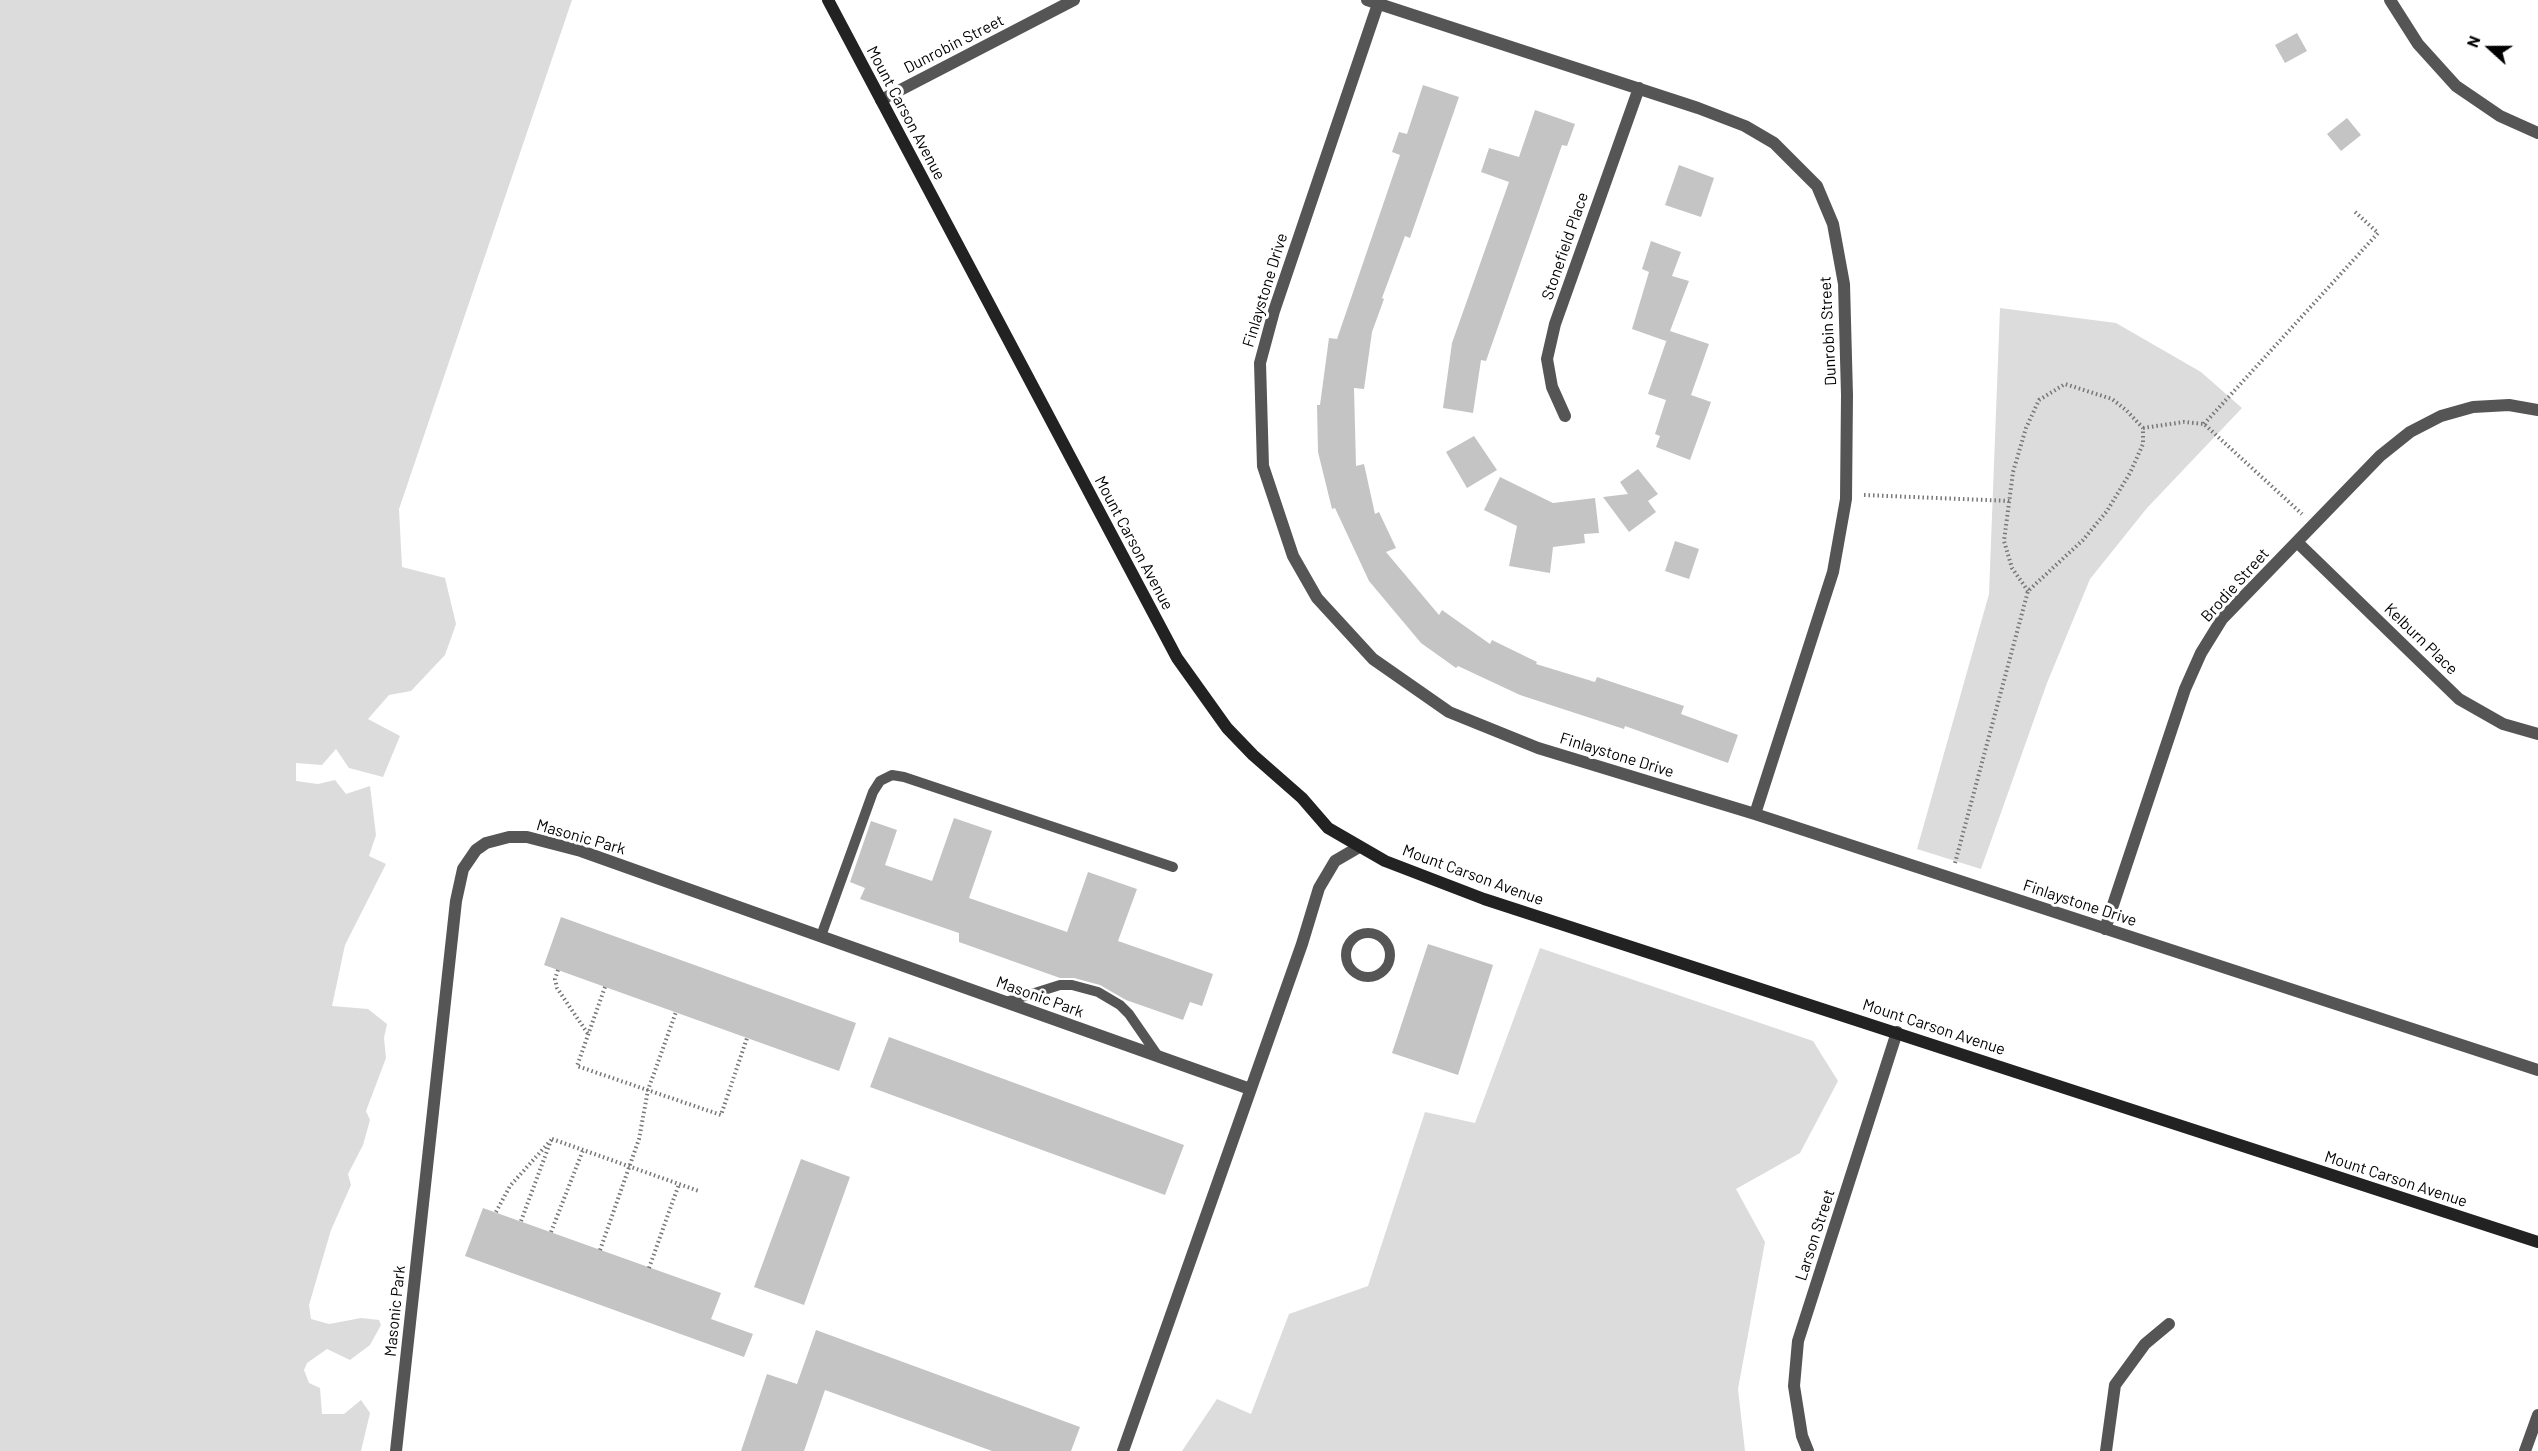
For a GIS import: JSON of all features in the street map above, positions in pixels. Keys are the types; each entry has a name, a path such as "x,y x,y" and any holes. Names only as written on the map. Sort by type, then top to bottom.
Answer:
{"main road":[{"name":"Mount Carson Avenue","path":"828,0 1177,658 1203,698 1253,755 1302,798 1328,828 1359,847 1414,873 1484,899 2538,1242"}],"street":[{"name":"Dunrobin Street","path":"881,100 1074,0"},
{"path":"2390,0 2418,44 2456,86 2484,107 2538,133"},
{"name":"Dunrobin Street","path":"1372,2 1639,88 1745,126 1774,143 1817,186 1833,224 1844,284 1846,494 1833,572 1755,814"},
{"name":"Finlaystone Drive","path":"1372,2 1274,311 1260,363 1263,466 1293,556 1317,598 1372,659 1449,712 1538,748 1755,814 2538,1070"},
{"name":"Stonefield Place","path":"1565,416 1552,387 1547,359 1555,324 1639,88"},
{"name":"Brodie Street","path":"2105,929 2185,689 2200,653 2229,612 2380,456 2425,423 2474,407 2509,405 2538,410"},
{"name":"Kelburn Place","path":"2297,543 2459,699 2503,724 2538,734"},
{"name":"Masonic Park","path":"396,1451 454,913 459,881 469,859 486,843 497,839 526,837 581,851 1250,1089"},
{"path":"1123,1451 1302,944 1319,888 1335,861 1359,847"},
{"name":"Larson Street","path":"1808,1451 1802,1436 1794,1386 1798,1341 1897,1032"},
{"path":"2106,1451 2115,1385 2145,1344 2169,1324"},
{"path":"2525,1451 2538,1415"}],"lane":[{"path":"820,936 873,792 880,781 892,775 904,777 1173,867"},
{"path":"1364,933 1379,936 1389,947 1389,962 1381,974 1374,977 1354,973 1346,961 1345,954 1351,940 1364,933"},
{"path":"1006,1002 1060,984 1098,992 1124,1009 1158,1056"}],"path":[{"path":"2204,424 2378,233 2353,210"},
{"path":"1951,879 2028,591 2083,540 2107,511 2130,473 2143,444 2143,428 2112,399 2066,384 2039,400 2026,428 2013,471 2004,541 2012,568 2028,591"},
{"path":"2143,428 2184,422 2204,424 2313,525"},
{"path":"1846,494 2010,501"},
{"path":"558,970 555,979 557,988 588,1034"},
{"path":"605,987 577,1066 721,1115 747,1038"},
{"path":"600,1250 639,1139 648,1090 676,1012"},
{"path":"552,1139 699,1191"},
{"path":"496,1212 510,1186 552,1139"},
{"path":"521,1221 552,1139"},
{"path":"551,1232 583,1150"},
{"path":"649,1268 679,1184"}],"shaded area":[{"path":"0,0 572,0 399,509 402,567 445,578 456,624 445,655 411,691 389,695 368,719 400,736 383,777 349,768 336,749 322,765 296,763 296,781 318,784 335,780 346,794 370,786 376,835 369,856 386,864 345,945 332,1006 368,1009 387,1024 384,1038 386,1058 366,1111 370,1120 363,1145 348,1174 351,1185 331,1230 309,1305 311,1319 329,1324 361,1318 379,1320 381,1325 370,1345 350,1360 327,1349 307,1363 304,1370 309,1383 320,1388 322,1414 344,1414 361,1400 370,1413 361,1451 0,1451"},
{"path":"2000,308 2116,323 2201,372 2242,408 2147,508 2090,579 2047,683 1981,869 1917,849 1989,594"},
{"path":"1540,948 1813,1041 1838,1081 1800,1153 1736,1189 1765,1242 1738,1389 1745,1451 1182,1451 1217,1399 1251,1414 1289,1314 1368,1286 1425,1112 1475,1123"}],"building":[{"path":"2297,33 2307,51 2285,63 2275,45"},
{"path":"1423,85 1459,97 1410,238 1405,236 1382,298 1384,299 1372,332 1364,389 1354,388 1356,466 1364,464 1375,514 1379,512 1396,548 1386,552 1439,615 1442,610 1490,644 1492,640 1537,662 1536,664 1595,682 1597,677 1684,706 1681,714 1738,735 1728,763 1625,726 1624,729 1520,695 1458,666 1456,668 1421,643 1369,581 1335,508 1332,509 1318,452 1317,405 1320,405 1329,338 1337,339 1400,155 1392,152 1399,132 1407,134"},
{"path":"1535,110 1575,124 1567,146 1562,145 1486,361 1481,360 1473,413 1443,408 1452,343 1509,182 1481,172 1489,148 1519,157"},
{"path":"2347,118 2361,135 2341,151 2327,134"},
{"path":"1679,165 1714,178 1701,217 1665,205"},
{"path":"1651,241 1681,252 1672,276 1689,281 1670,331 1709,344 1691,395 1711,402 1690,460 1656,447 1660,436 1655,434 1666,400 1648,394 1667,339 1666,341 1632,329 1649,272 1642,269"},
{"path":"1474,436 1497,470 1467,488 1446,452"},
{"path":"1638,469 1658,494 1648,501 1656,512 1629,532 1603,497 1628,494 1620,482"},
{"path":"1500,477 1553,503 1595,498 1599,533 1584,534 1585,543 1553,547 1550,573 1509,566 1517,526 1484,510"},
{"path":"1675,541 1699,549 1689,579 1665,571"},
{"path":"954,818 992,831 969,898 1067,932 1088,872 1137,889 1118,941 1213,974 1202,1006 1190,1002 1183,1020 1126,1000 1100,985 1074,978 1060,978 959,942 959,933 860,899 865,888 850,882 871,821 897,830 885,865 932,881"},
{"path":"561,917 856,1023 839,1071 544,965"},
{"path":"1428,944 1493,965 1458,1075 1392,1053"},
{"path":"889,1037 1184,1145 1165,1195 870,1087"},
{"path":"801,1159 850,1177 804,1305 754,1287"},
{"path":"483,1208 721,1293 711,1319 753,1334 744,1357 465,1256"},
{"path":"816,1330 1080,1427 1071,1451 992,1451 825,1390 804,1451 741,1451 767,1374 797,1384"}]}
